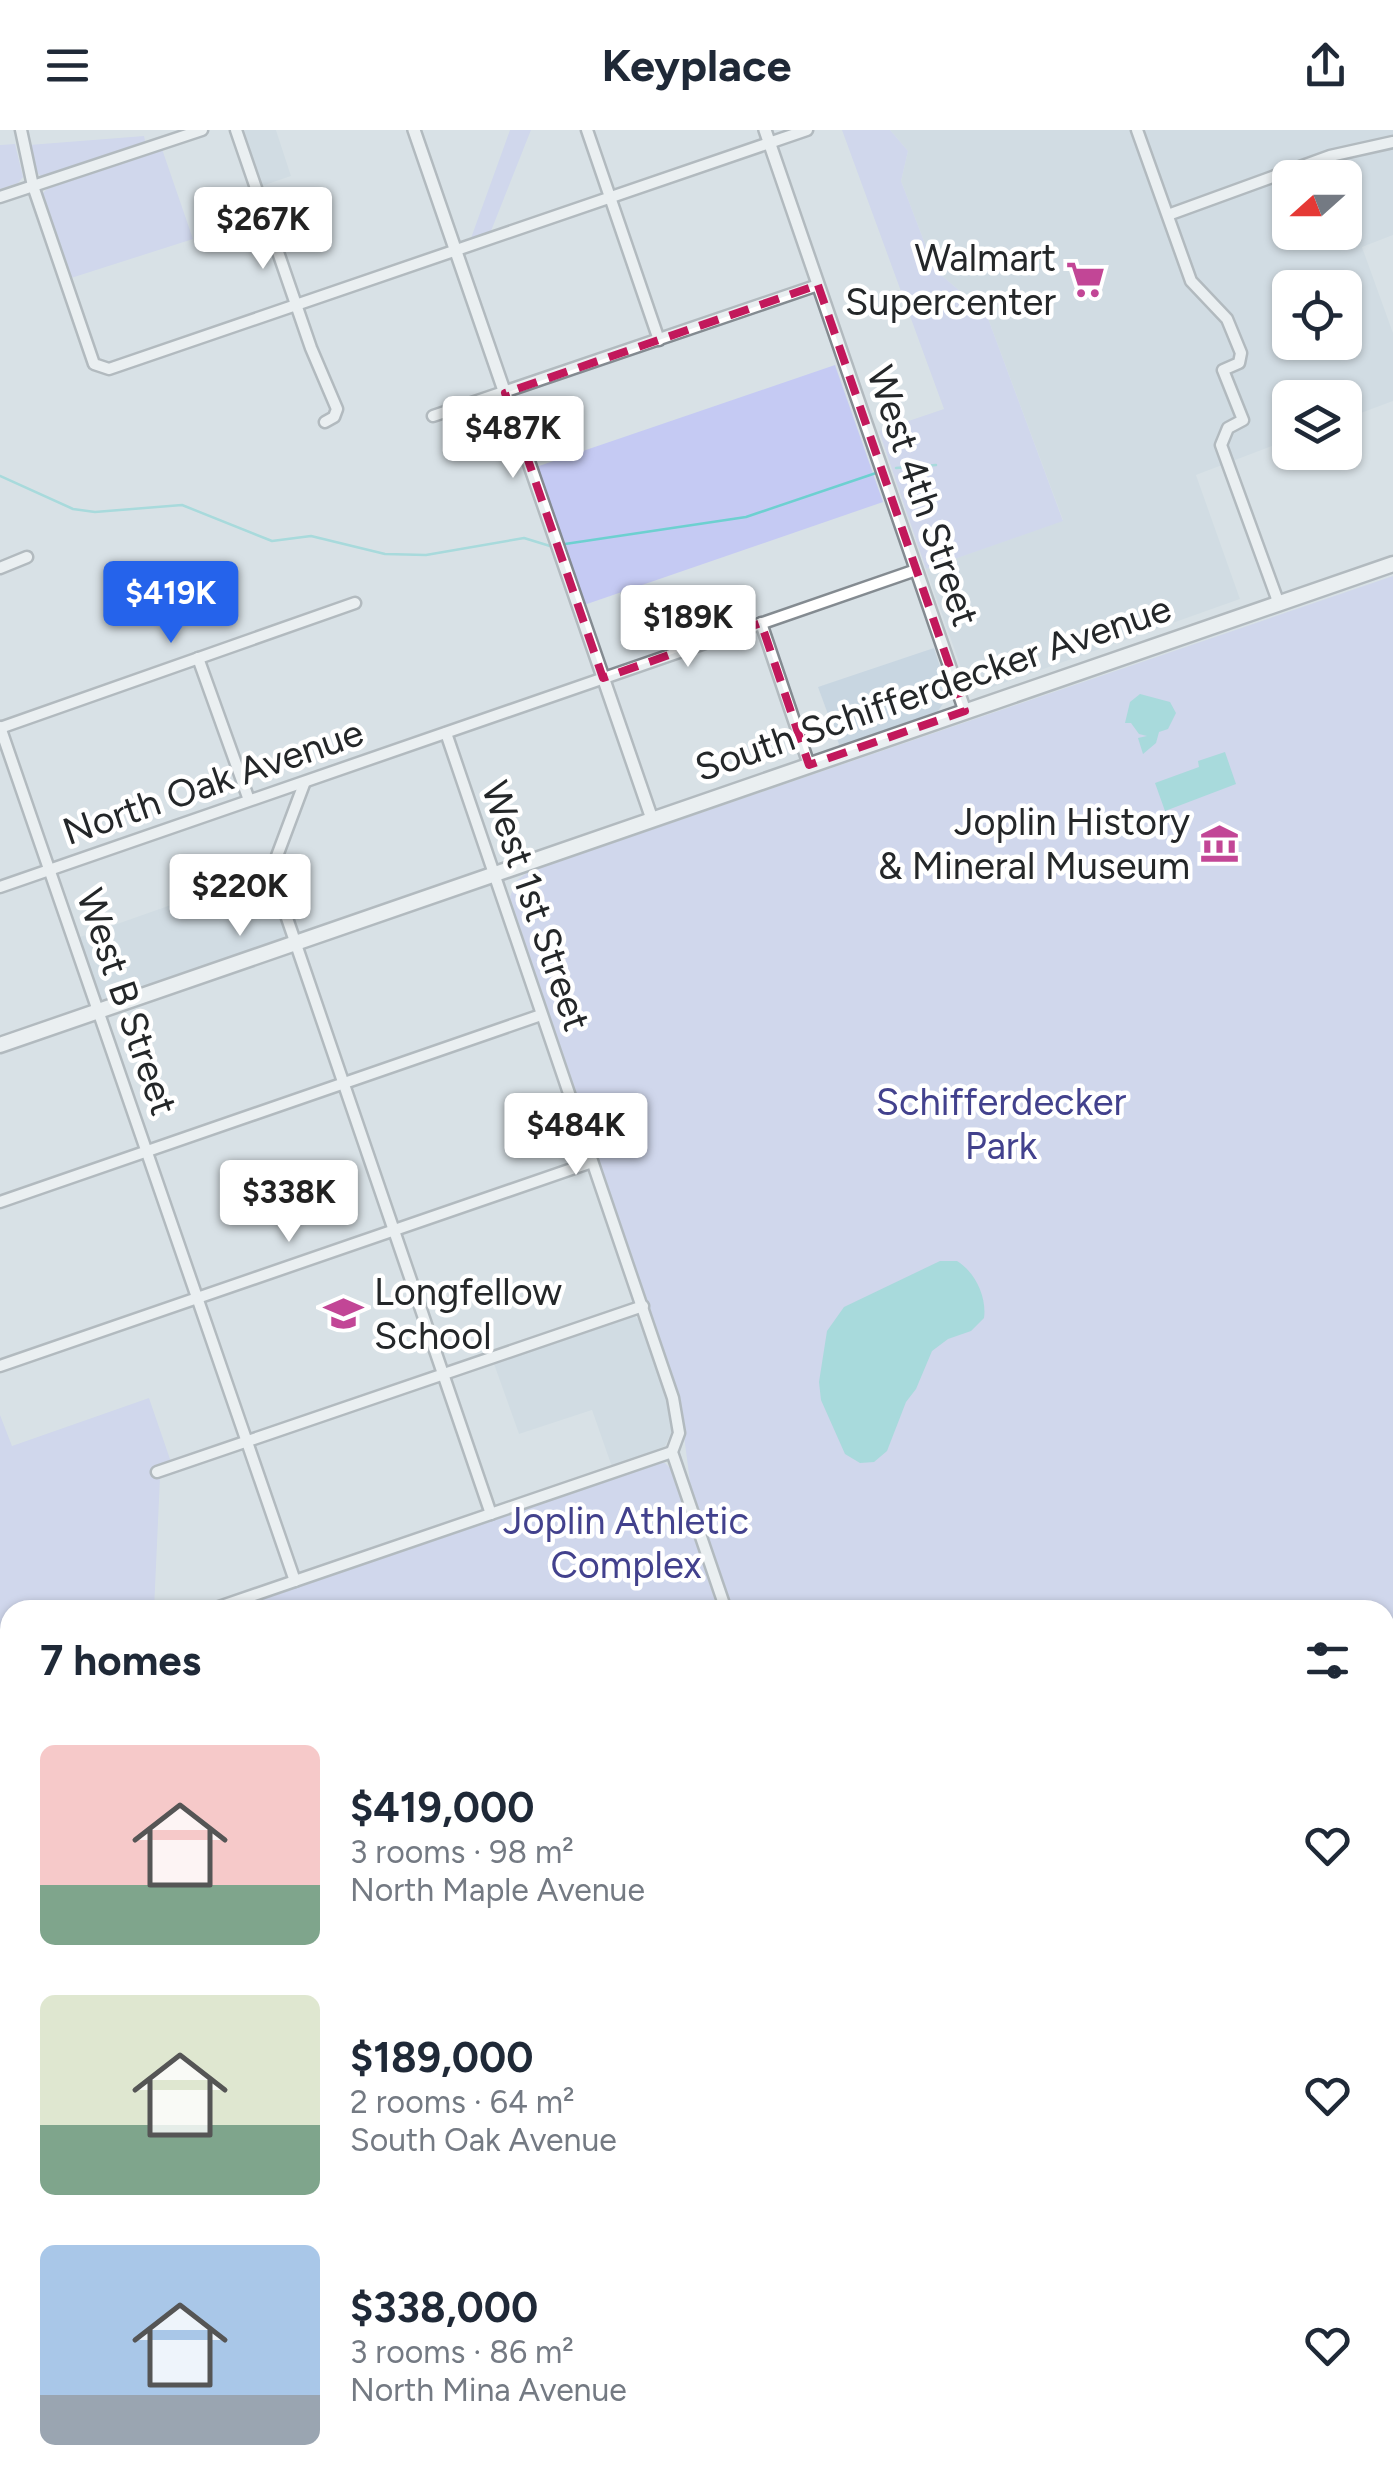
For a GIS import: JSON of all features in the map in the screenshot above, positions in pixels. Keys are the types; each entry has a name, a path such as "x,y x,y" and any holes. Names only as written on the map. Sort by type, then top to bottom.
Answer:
{"main road":[{"name":"South Schifferdecker Avenue","path":"0,1045 1393,564"}],"street":[{"path":"20,130 33,186 94,364 109,369 612,197 767,136 807,130"},
{"path":"0,197 202,130"},
{"path":"236,130 296,306 337,409 326,422"},
{"path":"414,130 652,819"},
{"path":"588,130 660,340"},
{"path":"1137,130 1192,280 1227,319 1241,353 1239,363 1224,370 1243,420 1228,428 1220,446 1279,604"},
{"name":"West 4th Street","path":"767,136 965,711"},
{"path":"1168,215 1330,156 1393,142"},
{"path":"433,416 818,285"},
{"path":"0,568 28,557"},
{"name":"North Oak Avenue","path":"0,887 916,570"},
{"path":"0,727 355,604"},
{"path":"761,623 809,765"},
{"path":"198,658 249,800"},
{"name":"West B Street","path":"0,727 295,1581"},
{"name":"West 1st Street","path":"446,734 643,1306 677,1414 679,1434 672,1452 723,1600"},
{"path":"304,784 274,864 275,883 491,1514"},
{"path":"0,1202 541,1014"},
{"path":"0,1366 592,1162"},
{"path":"157,1472 643,1306"},
{"path":"239,1600 672,1452"}],"highlighted area":[{"path":"818,285 965,711 809,765 761,623 603,678 505,393"}],"shaded area":[{"path":"244,130 276,130 291,176 262,186"},
{"path":"890,130 1393,130 1393,235 1362,247 1393,333 1393,401 1362,413 1362,380 1272,380 1272,446 1196,475 1240,599 984,690 966,682 926,569 1063,520 986,313 935,270 901,181 908,151"},
{"path":"934,648 947,688 938,711 840,747 818,687"},
{"path":"1140,694 1170,702 1176,713 1168,729 1159,732 1156,743 1143,754 1138,738 1147,736 1139,734 1131,723 1125,723 1130,702"},
{"path":"1225,752 1236,784 1165,811 1155,783 1199,767 1198,761"},
{"path":"267,871 284,938 107,1001 100,998 80,937"},
{"path":"940,1261 957,1261 974,1278 982,1294 984,1318 971,1331 948,1339 932,1351 887,1451 874,1462 860,1463 845,1454 821,1400 819,1382 827,1331 844,1307"},
{"path":"632,1314 642,1322 669,1407 673,1429 665,1446 612,1467 592,1410 519,1434 494,1364"}],"green space":[{"path":"510,130 531,130 491,231 471,238"},
{"path":"842,130 890,130 908,151 901,181 935,270 986,313 1063,521 926,569 879,431 944,409"},
{"path":"144,136 146,145 41,176 34,170 29,145"},
{"path":"15,144 23,177 18,183 0,189 0,145"},
{"path":"162,149 193,239 68,279 42,194 48,188"},
{"path":"835,365 883,502 584,605 536,467"},
{"name":"Schifferdecker Park","path":"1393,576 1393,1600 728,1600 691,1490 679,1397 510,897 516,881 528,872"},
{"path":"149,1398 171,1462 160,1478 154,1600 0,1600 0,1415 12,1446"},
{"name":"Joplin Athletic Complex","path":"665,1463 671,1469 715,1600 258,1600"}],"waterway":[{"path":"896,468 936,465"},
{"path":"565,544 746,517 879,472"},
{"path":"0,476 73,509 95,512 182,505 272,541 311,536 385,554 426,555 524,538 550,546"}],"place":[{"name":"Walmart Supercenter","path":"1086,280"},
{"name":"Joplin History & Mineral Museum","path":"1220,844"},
{"name":"Longfellow School","path":"344,1314"}]}
